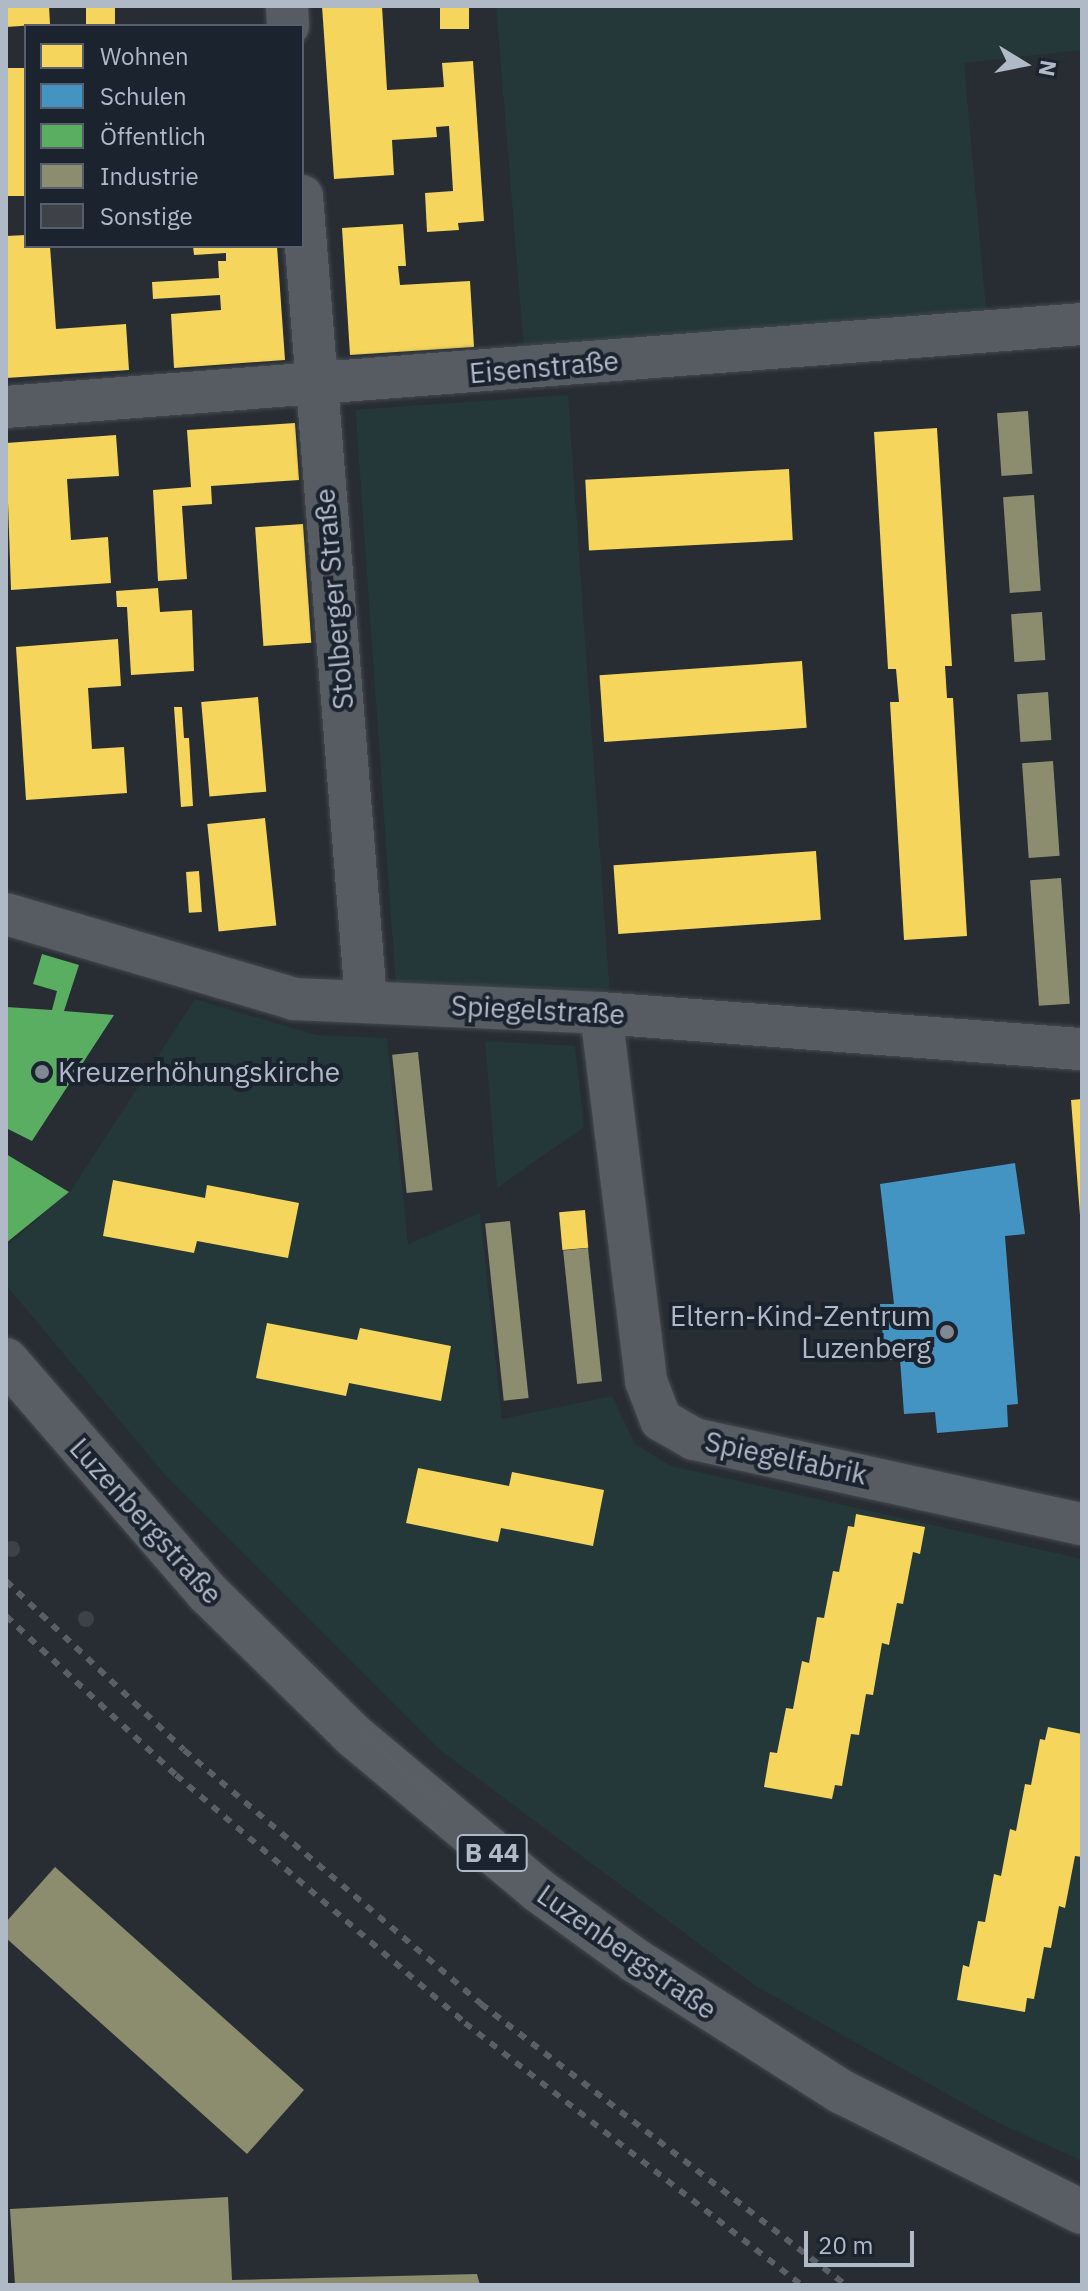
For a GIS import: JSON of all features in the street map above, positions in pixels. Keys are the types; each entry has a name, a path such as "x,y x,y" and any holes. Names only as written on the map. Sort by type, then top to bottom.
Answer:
{"main road":[{"name":"Luzenbergstraße","path":"6,1360 208,1593 354,1736 538,1890 647,1969 842,2092 1082,2212"}],"street":[{"name":"Stolberger Straße","path":"304,221 366,1001"},
{"name":"Eisenstraße","path":"6,407 317,386 1082,324"},
{"name":"Spiegelstraße","path":"6,914 294,999 601,1013 1082,1049"},
{"name":"Spiegelfabrik","path":"601,1013 646,1381 661,1420 694,1439 1082,1524"}],"shaded area":[{"path":"496,6 1082,6 1082,50 964,63 986,309 524,350"},
{"path":"568,395 610,990 397,1004 356,410"},
{"path":"195,999 316,1035 387,1038 408,1244 480,1213 502,1419 612,1396 635,1444 671,1466 1082,1559 1082,2161 997,2122 754,1985 440,1750 167,1477 6,1285 6,1247 72,1189"},
{"path":"485,1041 575,1046 584,1127 497,1188"}],"building: Wohnen":[{"path":"6,6 49,6 50,24 6,27"},
{"path":"86,6 115,6 115,24 86,24"},
{"path":"322,6 382,6 387,90 444,87 442,63 473,61 484,221 458,223 459,230 427,232 425,193 453,191 449,126 436,127 437,137 392,140 394,175 334,179"},
{"path":"440,6 469,6 469,29 440,29"},
{"path":"6,68 24,68 24,196 6,196"},
{"path":"403,224 406,266 398,266 400,285 470,281 474,347 350,355 342,228"},
{"path":"24,235 24,248 50,248 56,329 126,324 129,370 6,378 6,236"},
{"path":"193,248 277,248 285,360 174,368 171,314 221,310 220,295 153,299 152,282 219,278 218,261 226,261 226,253 194,255"},
{"path":"295,423 299,480 211,486 212,504 182,506 187,579 158,581 153,490 191,487 187,430"},
{"path":"937,428 952,666 945,666 947,698 953,698 967,936 904,940 890,702 899,702 896,669 888,669 874,432"},
{"path":"116,435 119,476 67,479 71,540 108,537 111,583 11,590 6,443"},
{"path":"789,469 793,540 589,551 585,480"},
{"path":"303,524 311,643 263,646 255,527"},
{"path":"158,588 160,612 192,610 194,671 131,675 127,607 117,607 116,591"},
{"path":"118,639 121,686 88,688 92,749 124,747 127,793 26,800 16,647"},
{"path":"802,661 807,728 604,742 599,675"},
{"path":"258,697 266,792 209,797 201,702"},
{"path":"174,707 182,707 184,738 189,738 193,806 181,807"},
{"path":"265,818 276,925 219,931 207,824"},
{"path":"816,851 821,920 618,934 613,865"},
{"path":"199,871 202,912 189,913 186,872"},
{"path":"1082,1099 1082,1215 1080,1215 1071,1100"},
{"path":"113,1180 205,1198 207,1185 299,1203 288,1258 197,1241 194,1253 103,1236"},
{"path":"585,1210 588,1248 562,1250 559,1212"},
{"path":"267,1323 357,1340 360,1328 451,1346 441,1401 349,1383 346,1396 256,1378"},
{"path":"418,1468 509,1486 512,1472 604,1490 593,1546 501,1528 498,1542 406,1523"},
{"path":"856,1514 925,1527 920,1554 913,1552 903,1604 897,1603 889,1645 882,1643 873,1695 866,1694 859,1735 851,1734 842,1786 835,1785 832,1799 764,1787 770,1752 777,1753 786,1708 793,1709 802,1661 809,1663 817,1617 824,1618 833,1571 839,1572 848,1526 854,1527"},
{"path":"1048,1727 1082,1734 1082,1857 1075,1856 1065,1908 1059,1906 1051,1948 1044,1947 1034,1999 1027,1998 1025,2012 957,2000 963,1965 969,1967 978,1921 985,1922 994,1874 1001,1876 1010,1829 1016,1831 1025,1784 1031,1785 1040,1739 1045,1740"}],"building: Schulen":[{"name":"Eltern-Kind-Zentrum Luzenberg","path":"1015,1163 1025,1234 1005,1236 1018,1404 1007,1405 1008,1427 937,1433 935,1412 904,1414 900,1359 885,1360 880,1304 894,1304 880,1184"}],"building: Öffentlich":[{"name":"Kreuzerhöhungskirche","path":"42,954 79,965 64,1011 114,1015 32,1141 6,1128 6,1007 52,1010 57,991 33,984"},
{"path":"6,1154 69,1192 6,1243"}],"building: Industrie":[{"path":"1028,411 1032,474 1001,476 997,413"},
{"path":"1034,495 1041,591 1010,593 1003,497"},
{"path":"1042,612 1045,660 1014,662 1011,614"},
{"path":"1048,692 1051,740 1020,742 1017,694"},
{"path":"1053,761 1060,856 1029,858 1022,763"},
{"path":"1061,878 1070,1004 1039,1006 1030,880"},
{"path":"418,1052 433,1190 407,1193 392,1055"},
{"path":"510,1221 529,1398 504,1401 485,1224"},
{"path":"588,1248 602,1381 577,1384 563,1251"},
{"path":"55,1867 304,2090 247,2154 6,1938 6,1922"},
{"path":"228,2197 232,2280 477,2274 480,2285 15,2285 10,2209"}],"building: Sonstige":[{"path":"12,1541 20,1549 12,1557 4,1549"},
{"path":"86,1611 92,1613 92,1625 86,1627 80,1625 78,1619 80,1613"}],"tram line":[{"path":"6,1348 214,1588 358,1730 448,1809 640,1954 733,2016 936,2134 1082,2203"},
{"path":"6,1371 203,1598 349,1742 533,1896 724,2029 832,2095 1082,2221"}],"railway":[{"path":"6,1581 184,1750 481,2004 846,2285"},
{"path":"6,1616 176,1775 465,2023 802,2285"}],"place":[{"name":"Kreuzerhöhungskirche","path":"42,1072"},
{"name":"Eltern-Kind-Zentrum Luzenberg","path":"947,1332"}]}
